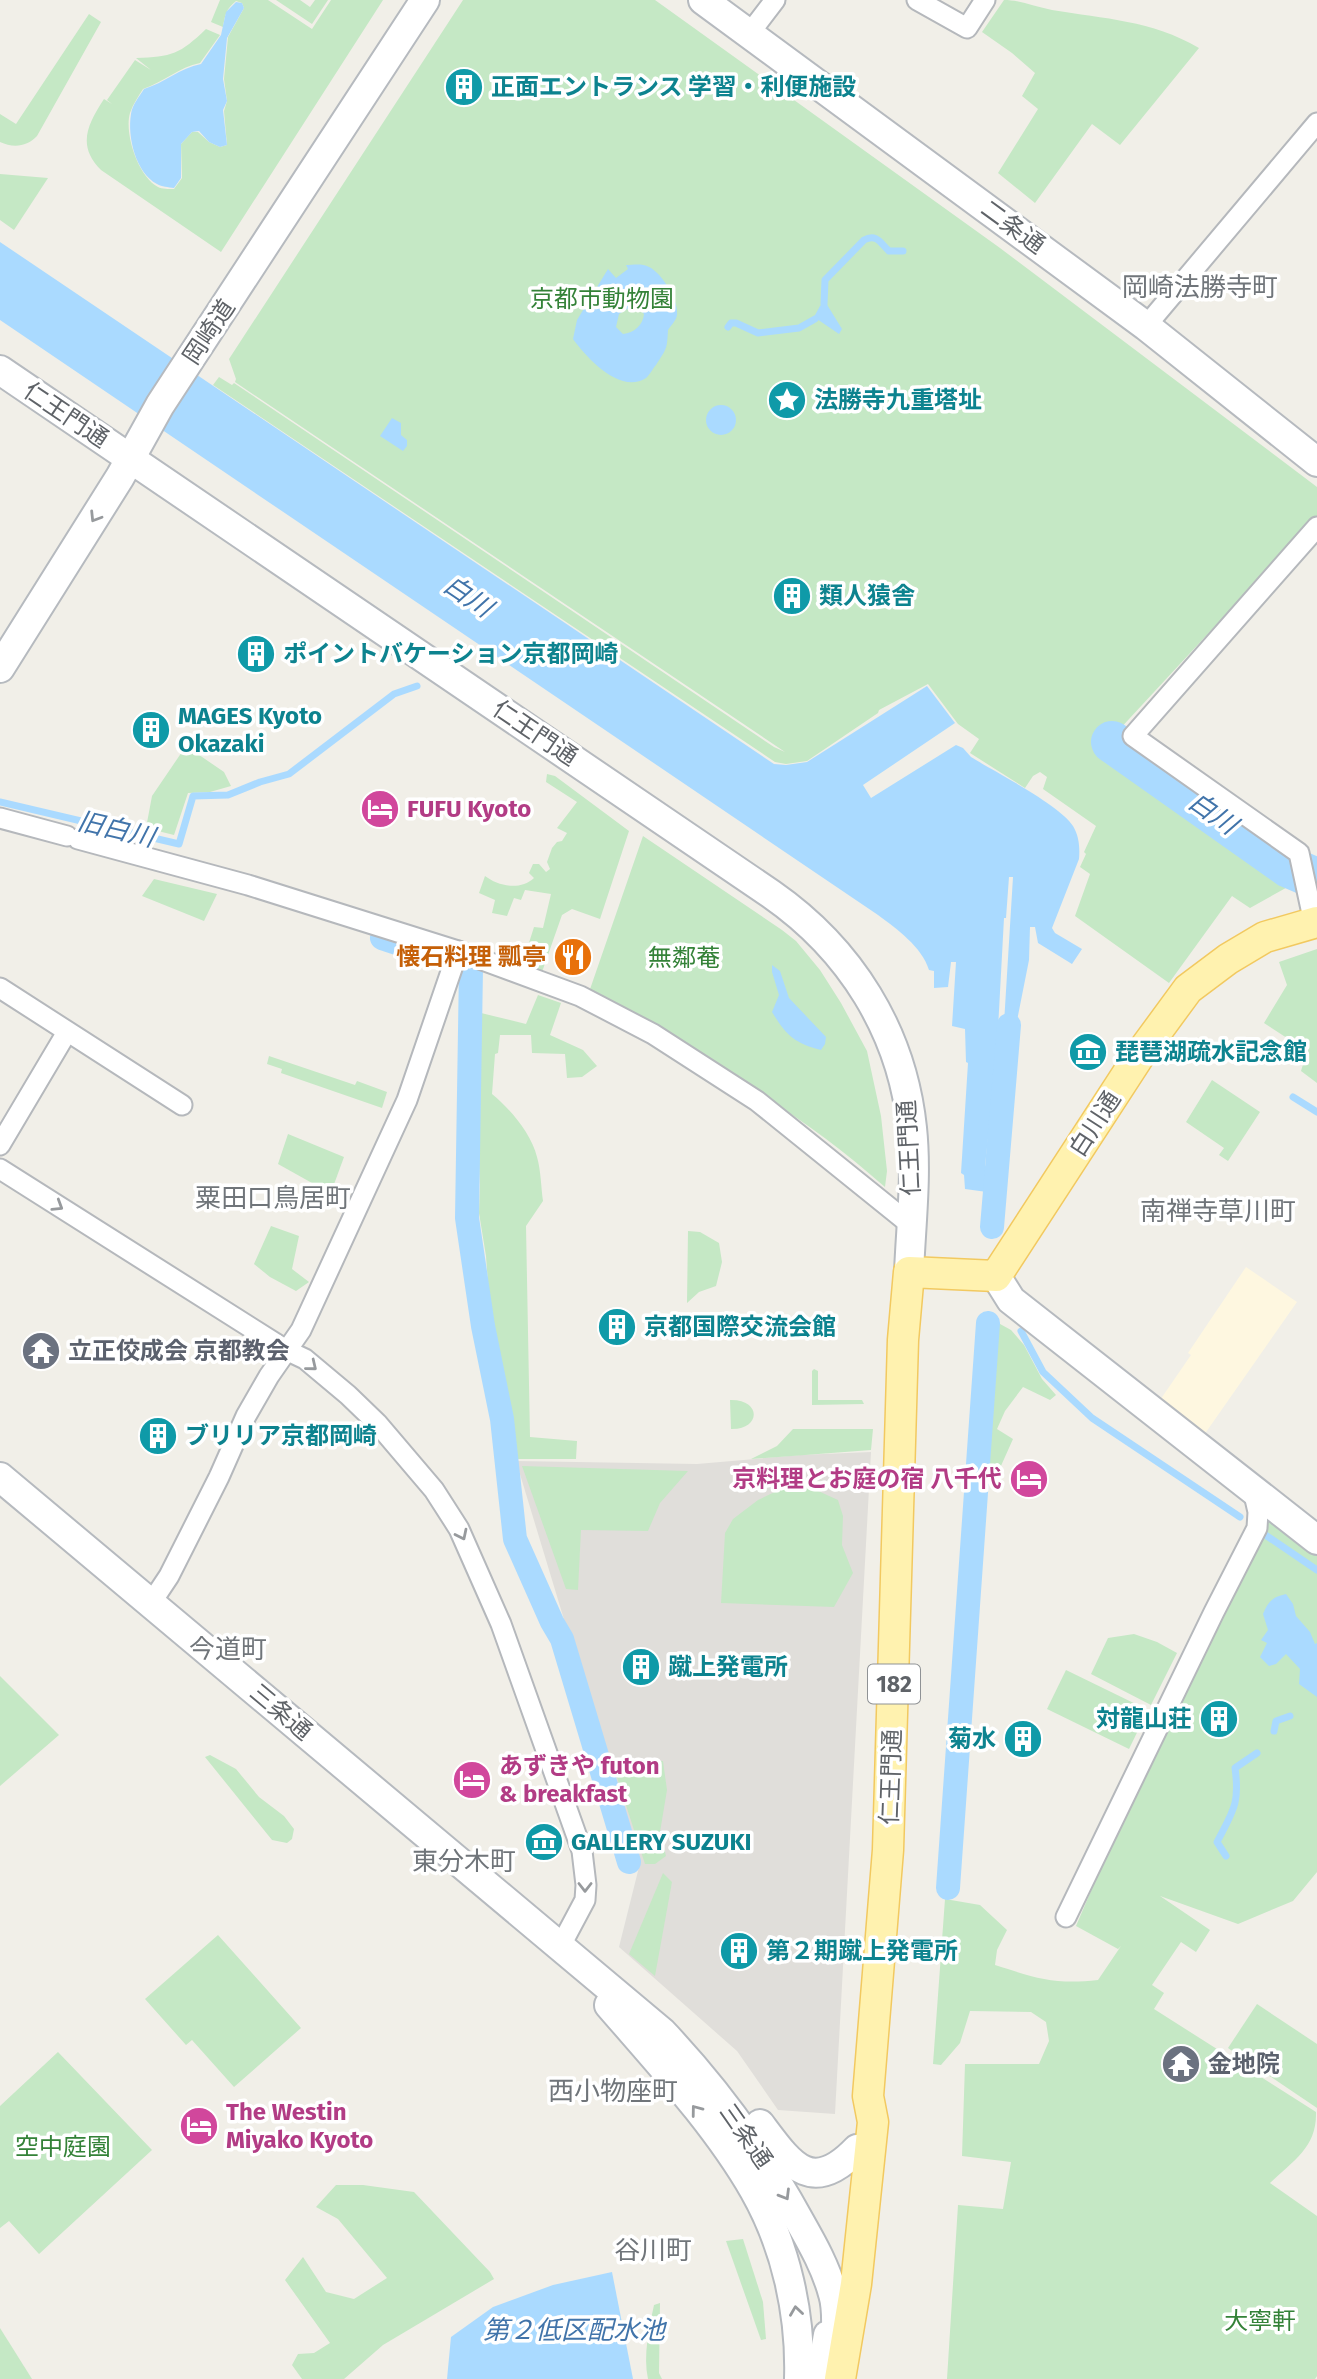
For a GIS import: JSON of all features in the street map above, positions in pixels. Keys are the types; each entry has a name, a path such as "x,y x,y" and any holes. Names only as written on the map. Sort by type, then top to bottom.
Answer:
{"main road":[{"name":"白川通","path":"996,1276 1141,1053 1188,989 1227,959 1265,937 1315,922"},
{"path":"909,1272 996,1276"},
{"name":"仁王門通","path":"838,2379 856,2284 873,2122 868,2096 888,1850 903,1340 909,1272"},
{"name":"182","path":"834,2298 861,2120 868,2096"}],"street":[{"name":"岡崎道","path":"0,668 130,458 145,429 425,0"},
{"name":"二条通","path":"703,0 1146,326 1317,462"},
{"path":"749,34 775,0"},
{"path":"918,0 967,28 985,0"},
{"path":"1146,326 1317,123"},
{"name":"仁王門通","path":"0,370 780,900 821,935 863,986 884,1024 900,1064 912,1129 914,1178 909,1272"},
{"path":"1315,922 1299,853 1133,736 1317,527"},
{"path":"0,818 248,885 458,951 580,996 653,1034 757,1101 911,1225"},
{"path":"152,1603 175,1564 246,1416 301,1330 407,1100 458,951"},
{"path":"0,988 182,1105"},
{"path":"0,1145 67,1032"},
{"path":"0,1169 304,1359 348,1395 407,1457 448,1510 483,1581 501,1624 582,1852 585,1900 560,1947 611,1979 687,2040 728,2082 793,2165 808,2173 830,2170 857,2149"},
{"path":"996,1276 1011,1300 1317,1540"},
{"name":"三条通","path":"0,1478 662,2032 719,2097 761,2154 792,2206 825,2271 834,2298 838,2379"},
{"path":"1066,1917 1257,1528 1258,1512 1253,1490"},
{"name":"三条通","path":"560,1947 690,2101 754,2189 767,2216 794,2296 798,2326 799,2379"},
{"path":"820,2379 834,2298"}],"shaded area":[{"path":"1246,1267 1297,1302 1204,1435 1158,1403"},
{"name":"蹴上発電所","path":"871,1452 835,2114 778,2110 737,2051 619,1947 639,1867 516,1461 697,1464"}],"green space":[{"path":"220,0 268,0 312,29 331,0 383,0 221,252 101,170 87,144 89,127 98,109 104,99 112,104 107,100 135,60 151,70 136,58 175,53 206,29 220,35 200,63 143,89 130,113 129,132 134,154 144,174 160,188 174,189 182,178 181,144 192,132 198,132 220,147 227,145 224,79 228,37 244,8 242,3 236,1 227,13 223,27 211,22"},
{"path":"276,0 300,0 310,7 315,0 328,0 312,24"},
{"name":"京都市動物園","path":"463,0 655,0 1000,248 1317,487 1317,516 1105,745 1290,872 1293,884 1250,908 1232,896 1169,983 1075,916 1090,874 1080,867 1096,826 1043,789 1047,777 1040,772 1033,776 1025,788 970,753 979,739 958,724 928,684 879,710 807,761 786,764 775,762 213,385 219,377 232,385 234,383 785,752 235,382 229,359"},
{"path":"1004,0 1145,26 1199,48 1120,145 1092,124 1035,203 998,173 1038,109 1022,96 1035,73 982,32"},
{"path":"89,14 101,22 37,136 20,145 0,142 0,114 16,124"},
{"path":"0,174 48,178 14,230 0,220"},
{"path":"186,746 224,772 231,786 210,792 188,793 174,835 146,828 152,796"},
{"path":"547,774 555,776 629,831 600,919 572,909 562,915 542,972 498,958 503,943 527,949 534,927 543,928 551,894 525,890 521,900 514,898 507,916 492,913 495,900 479,893 485,876 496,882 516,886 534,878 529,873 533,864 539,864 546,872 550,869 547,862 552,848 562,841 567,833 557,828 577,802 546,782"},
{"name":"無鄰菴","path":"643,836 782,930 796,941 820,970 867,1051 881,1116 887,1171 885,1187 816,1131 780,1106 705,1059 588,995"},
{"path":"154,879 217,894 204,921 142,896"},
{"path":"1317,949 1317,1083 1301,1071 1307,1051 1264,1023 1287,985 1279,962"},
{"path":"538,995 561,1003 550,1035 583,1050 597,1066 582,1077 567,1078 565,1054 532,1053 531,1035 500,1035 498,1053 495,1054 492,1094 525,1130 534,1148 540,1173 543,1201 526,1226 530,1437 577,1441 576,1459 514,1459 502,1376 493,1353 486,1256 479,1213 473,1039 477,1012 526,1024"},
{"path":"269,1056 355,1085 357,1081 387,1092 382,1108 281,1073 282,1069 267,1064"},
{"path":"1212,1080 1260,1112 1228,1161 1219,1155 1224,1148 1186,1122"},
{"path":"288,1134 344,1157 333,1187 312,1183 278,1164"},
{"path":"271,1226 299,1236 292,1269 309,1282 296,1291 270,1277 254,1264"},
{"path":"688,1231 700,1232 719,1243 722,1262 716,1286 699,1292 687,1303"},
{"path":"991,1319 1011,1330 1024,1345 1042,1379 1056,1395 1050,1400 1023,1387 1005,1411 997,1429 1013,1439 996,1477 981,1472"},
{"path":"814,1369 818,1371 818,1400 862,1400 864,1404 812,1405"},
{"path":"730,1400 748,1404 752,1409 754,1414 748,1425 731,1429"},
{"path":"793,1429 873,1429 871,1450 751,1459 777,1446"},
{"path":"522,1466 688,1471 660,1503 648,1531 581,1530 578,1590 566,1589"},
{"path":"805,1485 838,1500 843,1516 842,1545 853,1573 834,1607 721,1603 725,1533 733,1519 758,1500 781,1489"},
{"name":"大寧軒","path":"1266,1517 1317,1555 1317,1872 1293,1901 1238,1924 1160,1896 1210,1930 1196,1952 1181,1942 1152,1985 1164,1993 1154,2009 1316,2112 1313,2135 1308,2144 1270,2183 1317,2216 1317,2376 1315,2379 947,2379 958,2205 1003,2209 1011,2162 962,2156 965,2064 1039,2064 1049,2041 1046,2022 1031,2012 970,2011 960,2043 941,2065 933,2064 945,1899 980,1905 1007,1930 997,1950 995,1965 1046,1979 1070,1982 1098,1980 1121,1946 1118,1949 1076,1926 1162,1725"},
{"path":"1134,1634 1177,1653 1151,1705 1091,1674 1108,1638"},
{"path":"1066,1670 1148,1710 1129,1749 1047,1709"},
{"path":"0,1676 59,1735 0,1786"},
{"path":"210,1755 236,1769 259,1797 284,1816 294,1829 292,1839 287,1843 272,1840 205,1757"},
{"path":"619,1758 663,1761 667,1790 660,1832 666,1856 655,1864 645,1864 612,1762"},
{"path":"663,1873 672,1882 655,1976 629,1954"},
{"path":"218,1935 301,2028 234,2087 192,2040 186,2045 145,1999"},
{"path":"1257,2004 1317,2044 1317,2108 1228,2048"},
{"name":"空中庭園","path":"58,2052 152,2150 39,2254 9,2221 0,2228 0,2106"},
{"path":"336,2185 363,2185 414,2192 494,2279 383,2345 344,2379 302,2379 292,2365 298,2354 314,2353 330,2343 285,2280 303,2257 326,2292 354,2299 387,2278 338,2219 316,2207"},
{"path":"743,2239 763,2302 766,2339 761,2340 726,2241"},
{"path":"660,2303 659,2373 662,2379 648,2379 646,2351 654,2305"},
{"path":"0,2328 32,2379 0,2379"}],"water":[{"path":"236,2 242,3 244,8 227,38 223,79 227,101 223,110 227,145 220,147 209,142 199,131 192,132 181,144 181,178 174,188 159,185 144,172 135,154 130,133 133,107 144,89 201,64 221,35 226,12"},
{"path":"0,242 774,764 807,762 927,686 955,723 863,785 871,798 956,745 1055,808 1066,818 1077,834 1079,859 1052,928 1055,933 1082,949 1072,964 1038,943 1035,927 1030,927 1029,960 1010,1056 1002,1056 1013,877 1009,877 1004,918 996,1066 985,1166 989,1167 987,1192 965,1189 964,1175 961,1173 968,1063 965,1029 952,1026 956,962 951,962 948,987 934,988 934,971 929,970 921,954 908,939 878,915 0,320"},
{"path":"626,265 646,266 654,270 669,288 677,309 676,319 668,330 667,345 662,355 647,377 636,382 625,382 605,372 573,339 577,320 608,269 616,278 628,269","holes":["635,304 644,314 640,325 631,332 623,334 616,327 619,314"]},
{"path":"826,303 842,329 839,334 814,317 820,306"},
{"path":"721,405 732,409 736,420 732,431 721,435 710,431 706,420 710,409"},
{"path":"392,418 401,423 401,435 407,440 403,451 380,436"},
{"path":"772,965 780,971 789,998 826,1037 821,1050 792,1037 772,1012 779,995"},
{"path":"1286,1594 1293,1604 1296,1616 1310,1632 1315,1644 1317,1643 1317,1697 1299,1684 1300,1669 1286,1654 1276,1664 1269,1666 1260,1657 1267,1643 1261,1640 1268,1630 1263,1614 1271,1601"},
{"name":"第２低区配水池","path":"612,2272 633,2379 447,2379 451,2337 493,2307 553,2285"}],"waterway":[{"path":"824,304 825,280 864,240 876,239 889,251 903,251"},
{"path":"728,327 731,323 736,323 758,333 799,328 815,319"},
{"name":"旧白川","path":"0,802 179,844 193,796 228,795 289,774 394,694 417,686"},
{"name":"白川","path":"1112,742 1289,867 1317,879"},
{"path":"382,938 439,957"},
{"path":"471,968 467,1218 483,1326 502,1419 515,1539 562,1639 629,1862"},
{"path":"992,1227 1009,1025"},
{"path":"1293,1097 1317,1112"},
{"path":"948,1888 988,1323"},
{"path":"1021,1331 1043,1372 1092,1418 1240,1517"},
{"path":"1264,1534 1317,1570"},
{"path":"1274,1731 1276,1721 1290,1716"},
{"path":"1226,1856 1217,1842 1236,1799 1235,1768 1257,1753"}],"place":[{"name":"正面エントランス 学習・利便施設","path":"464,87"},
{"name":"法勝寺九重塔址","path":"787,400"},
{"name":"類人猿舎","path":"792,596"},
{"name":"ポイントバケーション京都岡崎","path":"256,654"},
{"name":"MAGES Kyoto Okazaki","path":"151,730"},
{"name":"FUFU Kyoto","path":"380,809"},
{"name":"懐石料理 瓢亭","path":"573,957"},
{"name":"琵琶湖疏水記念館","path":"1088,1052"},
{"name":"京都国際交流会館","path":"617,1327"},
{"name":"立正佼成会 京都教会","path":"41,1351"},
{"name":"ブリリア京都岡崎","path":"158,1436"},
{"name":"京料理とお庭の宿 八千代","path":"1029,1479"},
{"name":"蹴上発電所","path":"641,1667"},
{"name":"対龍山荘","path":"1219,1719"},
{"name":"菊水","path":"1023,1739"},
{"name":"あずきや futon & breakfast","path":"472,1780"},
{"name":"GALLERY SUZUKI","path":"544,1842"},
{"name":"第２期蹴上発電所","path":"739,1951"},
{"name":"金地院","path":"1181,2064"},
{"name":"The Westin Miyako Kyoto","path":"199,2126"}],"district":[{"name":"岡崎法勝寺町","path":"1200,287"},
{"name":"粟田口鳥居町","path":"273,1198"},
{"name":"南禅寺草川町","path":"1218,1211"},
{"name":"今道町","path":"228,1649"},
{"name":"東分木町","path":"464,1861"},
{"name":"西小物座町","path":"613,2091"},
{"name":"谷川町","path":"653,2250"}]}
